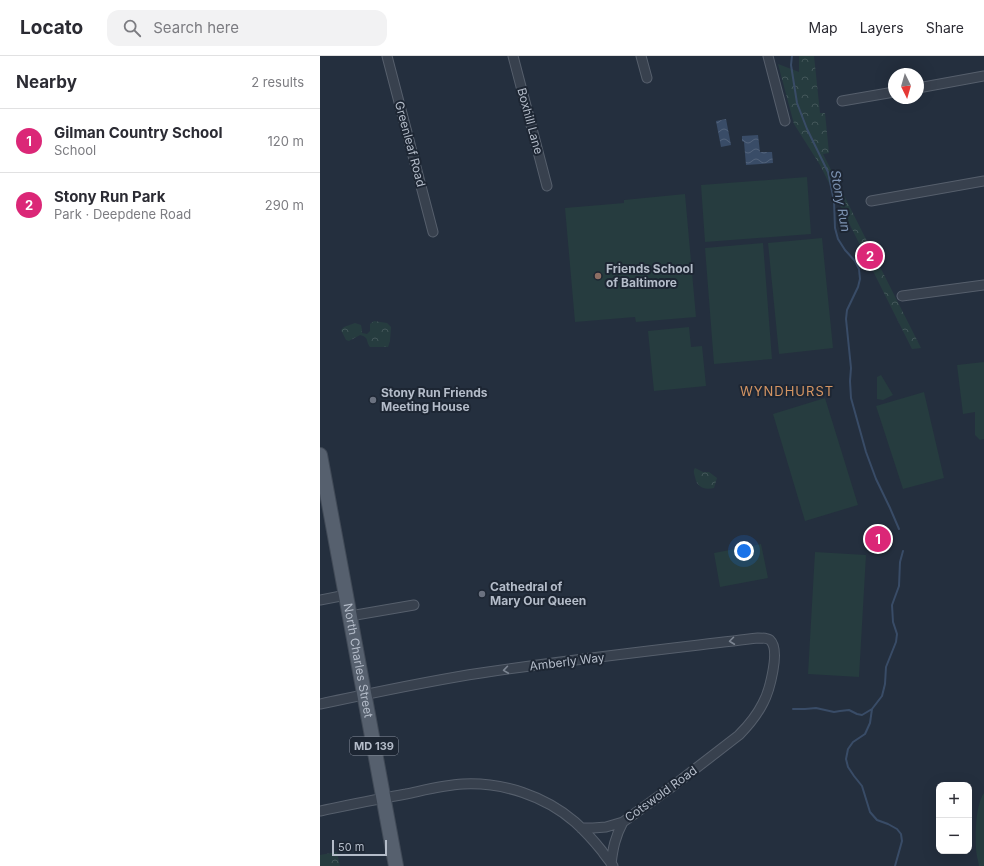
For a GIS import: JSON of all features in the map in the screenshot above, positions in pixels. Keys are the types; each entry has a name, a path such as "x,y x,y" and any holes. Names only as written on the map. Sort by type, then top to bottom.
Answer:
{"main road":[{"name":"North Charles Street","path":"320,455 323,492 346,595 396,866"}],"street":[{"name":"Greenleaf Road","path":"387,56 433,232"},
{"name":"Boxhill Lane","path":"513,56 547,186"},
{"path":"641,56 647,78"},
{"path":"768,56 785,121"},
{"path":"924,87 984,76"},
{"path":"842,101 888,93"},
{"path":"871,201 984,181"},
{"path":"902,296 984,285"},
{"path":"320,600 346,595"},
{"path":"350,616 414,605"},
{"name":"Amberly Way","path":"320,704 364,694 468,675 758,638 766,638 770,640"},
{"name":"Cotswold Road","path":"581,828 606,827 623,822 739,735 764,702 770,686 774,667 774,647 770,640"},
{"path":"320,811 456,785 472,784 496,786 544,801 563,812 592,838 612,865"},
{"path":"612,865 614,841 623,822"}],"green space":[{"path":"799,56 814,56 820,113 825,113 829,153 823,154 921,348 912,349 820,165 794,124 778,64 799,72"},
{"path":"807,177 811,234 705,242 701,185"},
{"path":"685,194 696,317 636,322 635,317 575,322 565,208 624,203 624,200"},
{"path":"822,238 833,348 779,354 768,243"},
{"path":"763,243 772,359 714,364 705,248"},
{"path":"374,321 387,323 391,327 388,347 370,347 366,338 360,335 349,341 346,340 341,330 344,327 355,323 361,325 362,333 367,334 370,331 370,324"},
{"path":"689,327 691,347 702,346 706,386 654,391 648,331"},
{"path":"984,362 984,439 980,440 975,435 975,412 963,414 957,365"},
{"path":"881,375 893,395 883,400 877,399 877,377"},
{"path":"924,392 944,478 903,489 876,406"},
{"path":"825,398 858,505 805,521 773,414"},
{"path":"695,468 703,472 709,472 717,478 714,488 708,489 698,484 694,474"},
{"path":"761,544 768,578 720,587 714,553"},
{"path":"815,552 866,555 859,677 808,674"},
{"path":"984,793 984,866 979,866 976,850 976,827 979,804"},
{"path":"337,852 340,866 320,866 320,855"}],"water":[{"path":"726,119 731,145 721,147 716,121"},
{"path":"758,135 760,152 772,152 773,163 746,165 742,136"}],"waterway":[{"name":"Stony Run","path":"792,56 791,65 797,103 807,129 828,172 834,201 835,228 838,239 855,261 859,269 860,279 858,287 847,310 846,319 851,368 851,398 866,452 876,479 899,529"},
{"name":"Stony Run","path":"895,866 902,841 901,834 897,829 877,820 870,812 862,786 848,767 846,759 848,749 853,742 865,734 870,723 872,709 882,696 885,684 886,667 896,642 897,634 893,622 892,605 899,586 900,562 903,551"},
{"path":"793,709 816,708 834,712 849,710 862,715 872,709"}],"place":[{"name":"Stony Run Park","path":"870,256"},
{"name":"Friends School of Baltimore","path":"598,276"},
{"name":"Stony Run Friends Meeting House","path":"373,400"},
{"name":"Gilman Country School","path":"878,539"},
{"name":"Cathedral of Mary Our Queen","path":"482,594"}],"district":[{"name":"WYNDHURST","path":"787,391"}]}
